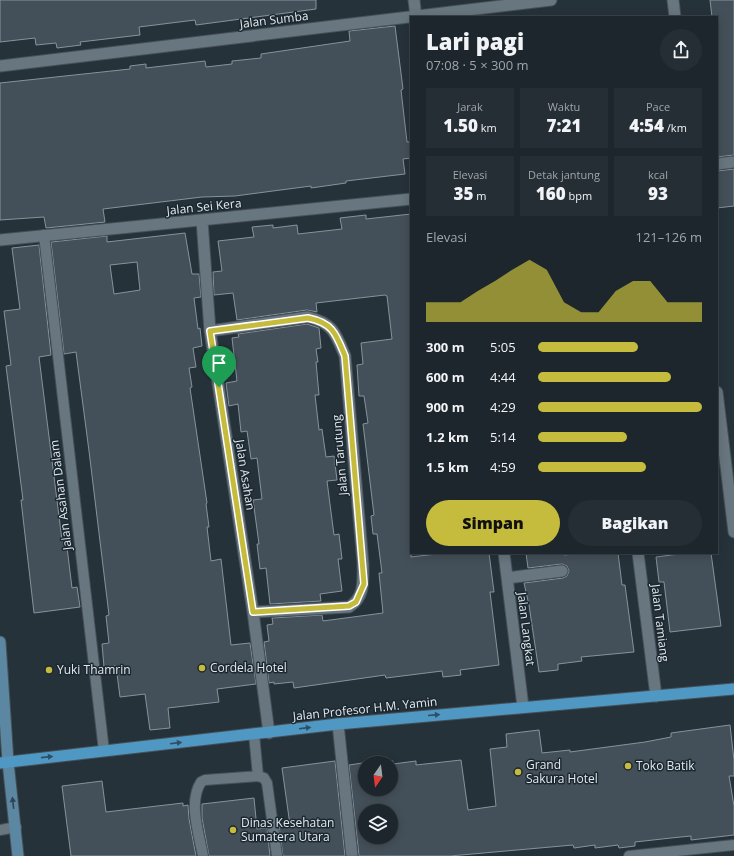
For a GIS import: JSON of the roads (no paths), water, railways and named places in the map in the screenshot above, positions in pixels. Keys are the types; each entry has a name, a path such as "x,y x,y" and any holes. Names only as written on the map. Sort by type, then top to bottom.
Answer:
{"main road":[{"path":"0,642 4,762 16,827 18,856"},
{"name":"Jalan Profesor H.M. Yamin","path":"4,762 338,724 734,689"}],"street":[{"path":"414,0 416,16"},
{"name":"Jalan Sumba","path":"416,16 551,0"},
{"path":"673,0 675,16"},
{"name":"Jalan Sumba","path":"0,66 410,17"},
{"path":"718,164 734,162"},
{"name":"Jalan Sei Kera","path":"0,240 410,198"},
{"name":"Jalan Asahan","path":"202,220 210,331 253,612 269,733"},
{"name":"Jalan Tarutung","path":"210,331 308,318 318,320 328,325 336,333 345,356 363,564 364,584 361,594 356,602 349,606 253,612"},
{"path":"718,400 734,532"},
{"name":"Jalan Langkat","path":"504,554 523,707"},
{"name":"Jalan Tamiang","path":"638,554 656,696"},
{"path":"506,578 562,571"},
{"path":"338,724 352,856"}],"lane":[{"name":"Jalan Asahan Dalam","path":"44,235 104,751"},
{"path":"254,734 258,776"},
{"path":"203,856 195,806 195,796 200,782 205,780 258,776 264,778 267,783 277,856"},
{"path":"0,830 16,827"},
{"path":"629,856 734,845"}],"place":[{"name":"Cordela Hotel","path":"202,668"},
{"name":"Yuki Thamrin","path":"49,670"},
{"name":"Toko Batik","path":"628,766"},
{"name":"Grand Sakura Hotel","path":"518,772"},
{"name":"Dinas Kesehatan Sumatera Utara","path":"233,830"}]}
